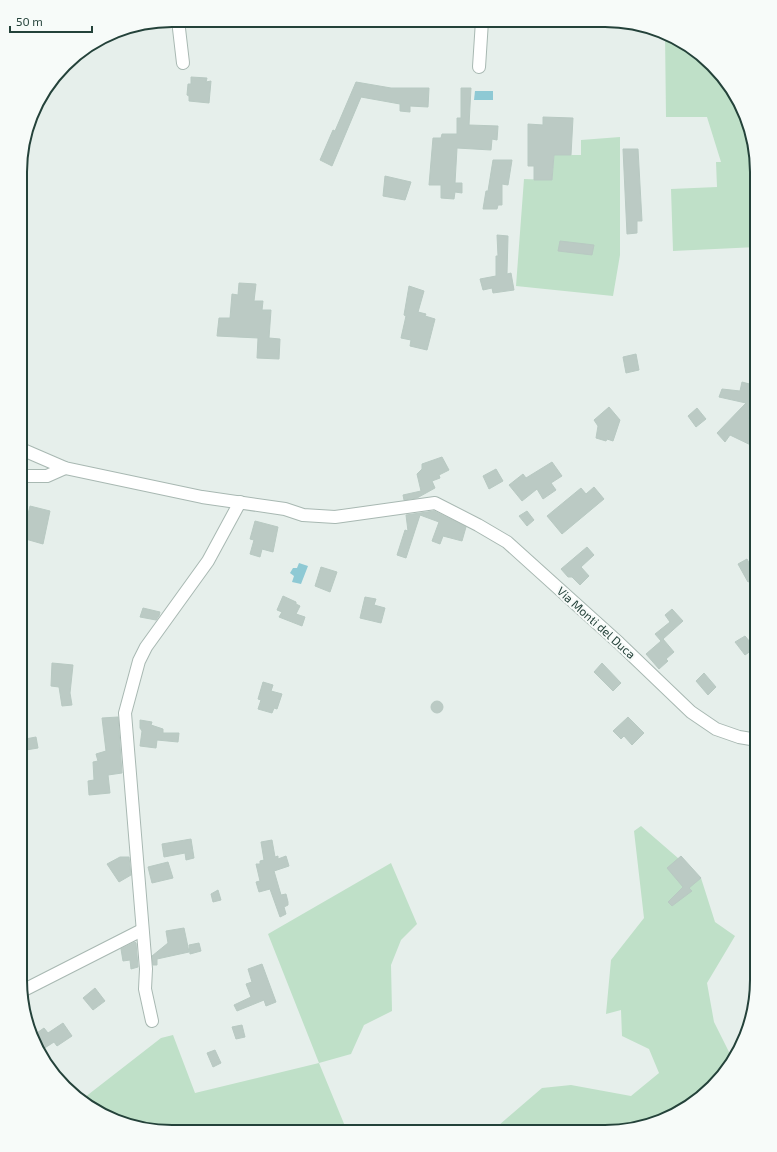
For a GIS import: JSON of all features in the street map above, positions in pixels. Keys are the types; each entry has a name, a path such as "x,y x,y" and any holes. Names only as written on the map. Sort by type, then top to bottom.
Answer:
{"street":[{"path":"179,27 184,63"},
{"path":"479,67 482,27"},
{"path":"27,452 65,468 202,497 240,502 208,561 146,647 139,661 127,703 126,721 146,969 145,989 152,1021"},
{"path":"27,476 47,476 65,468"},
{"name":"Via Monti del Duca","path":"240,502 285,509 303,515 335,517 435,503 507,542 619,643 691,712 716,729 739,737 750,739"},
{"path":"27,988 142,930"}],"green space":[{"path":"665,40 686,51 708,69 726,91 739,116 745,134 750,162 750,247 673,251 671,189 717,187 716,162 721,162 707,117 666,117"},
{"path":"620,137 620,255 613,296 516,286 524,179 552,180 554,155 581,155 581,140"},
{"path":"641,826 701,878 715,922 735,936 707,983 714,1022 730,1054 729,1056 708,1083 686,1101 661,1114 643,1120 615,1125 499,1125 542,1088 571,1085 631,1096 659,1073 649,1049 622,1036 621,1010 606,1014 611,960 644,918 634,831"},
{"path":"391,863 417,924 401,940 391,965 392,1011 364,1025 351,1054 319,1063 268,934"},
{"path":"173,1035 195,1093 319,1063 345,1125 162,1125 134,1120 116,1114 99,1106 86,1097 161,1038"}],"water":[{"path":"475,91 493,91 493,100 474,100"},
{"path":"299,563 308,566 301,584 292,582 294,576 290,573 293,568 297,568"}],"building":[{"path":"191,77 207,78 206,82 211,81 209,103 189,101 189,96 187,95 188,84 191,84"},
{"path":"356,82 391,88 429,88 428,107 410,106 410,112 400,111 400,104 361,97 332,166 320,160 333,130 335,131"},
{"path":"461,88 471,88 469,125 498,126 497,140 492,139 491,150 457,148 455,183 462,183 462,193 455,192 454,199 441,198 441,185 429,185 433,138 441,138 442,134 457,134 457,118 461,118"},
{"path":"543,117 573,118 571,155 554,155 552,180 534,180 534,166 528,166 528,124 543,125"},
{"path":"623,149 638,149 642,221 637,221 637,233 627,234"},
{"path":"493,160 512,160 508,185 502,184 502,205 498,205 497,209 483,209 486,191 488,191"},
{"path":"385,176 411,182 405,200 383,196"},
{"path":"497,235 508,236 507,274 511,273 514,290 493,293 492,288 483,290 480,279 496,276 496,256 498,256"},
{"path":"560,241 594,245 592,255 558,251"},
{"path":"239,283 256,284 254,301 263,301 262,310 271,310 269,338 280,339 279,359 257,358 258,338 217,336 219,318 230,318 232,294 238,295"},
{"path":"409,286 424,291 418,312 435,319 427,350 410,346 411,340 401,338 406,316 404,315"},
{"path":"636,354 639,370 626,373 623,357"},
{"path":"742,382 750,384 750,445 730,435 725,442 717,433 746,403 719,397 722,389 740,391"},
{"path":"609,407 620,420 613,441 607,439 606,441 596,438 598,426 594,420"},
{"path":"697,408 706,419 696,427 688,416"},
{"path":"442,457 449,470 439,475 440,478 432,481 435,488 417,498 404,500 403,495 421,491 417,474 422,469 422,464"},
{"path":"552,462 562,476 551,483 556,490 543,499 537,489 522,501 509,485 523,474 526,478"},
{"path":"496,469 503,481 489,489 483,476"},
{"path":"594,487 604,499 562,534 547,516 581,488 586,494"},
{"path":"30,506 50,511 43,544 27,539 27,518"},
{"path":"434,511 466,527 462,541 443,536 440,544 432,541 439,522 420,515 406,558 397,555 405,530 408,531 406,515"},
{"path":"527,511 534,520 527,526 519,516"},
{"path":"255,521 278,527 273,552 262,549 260,557 250,554 254,540 250,539"},
{"path":"587,547 594,555 581,567 589,576 580,585 572,577 568,577 561,569"},
{"path":"747,559 750,565 750,581 748,582 738,564"},
{"path":"321,567 337,572 330,592 315,586"},
{"path":"283,596 296,602 296,604 300,606 296,614 305,617 302,626 279,617 282,612 277,610"},
{"path":"365,597 376,599 374,605 385,608 381,623 360,618"},
{"path":"143,608 160,612 159,616 156,620 140,617"},
{"path":"672,609 683,621 663,639 674,652 666,659 668,661 659,669 646,654 661,641 655,634 670,622 665,615"},
{"path":"745,636 750,642 750,652 745,655 735,642"},
{"path":"52,663 73,665 70,693 72,705 62,706 59,687 51,686"},
{"path":"602,663 621,683 613,691 594,672"},
{"path":"704,673 716,687 708,695 696,681"},
{"path":"263,682 273,685 271,691 282,694 277,709 274,708 272,713 258,709 261,700 258,699"},
{"path":"435,701 439,701 443,707 439,713 435,713 431,709 431,705"},
{"path":"118,717 122,773 108,775 110,793 89,795 88,781 94,780 93,762 98,761 96,754 106,751 102,718"},
{"path":"628,717 644,733 632,745 624,736 621,739 613,731"},
{"path":"140,720 152,722 151,725 163,729 163,733 179,733 178,742 157,740 156,748 140,746 142,731 140,728"},
{"path":"36,737 38,748 27,750 27,739"},
{"path":"191,839 194,858 186,860 185,853 164,857 162,844"},
{"path":"272,840 275,857 278,856 278,859 286,856 289,866 274,871 281,895 286,894 288,902 288,905 284,907 286,914 280,917 270,889 259,892 256,882 260,881 256,864 260,864 260,861 264,860 261,842"},
{"path":"681,856 701,878 689,888 692,891 672,906 668,902 683,887 667,868"},
{"path":"120,857 129,857 131,875 119,882 107,864"},
{"path":"168,862 173,878 152,883 148,867"},
{"path":"218,890 221,900 213,902 211,894"},
{"path":"184,928 189,952 157,959 157,965 153,965 152,956 168,943 166,931"},
{"path":"135,942 138,967 131,969 130,960 123,961 121,949"},
{"path":"199,943 201,951 190,954 189,945"},
{"path":"262,964 276,1002 266,1006 264,1000 237,1011 234,1005 251,997 246,984 252,982 248,969"},
{"path":"95,988 105,1001 93,1010 83,998"},
{"path":"63,1023 72,1036 57,1046 54,1042 44,1048 37,1033 44,1028 48,1033"},
{"path":"242,1025 245,1037 236,1039 232,1027"},
{"path":"215,1050 221,1063 213,1067 207,1053"}]}
